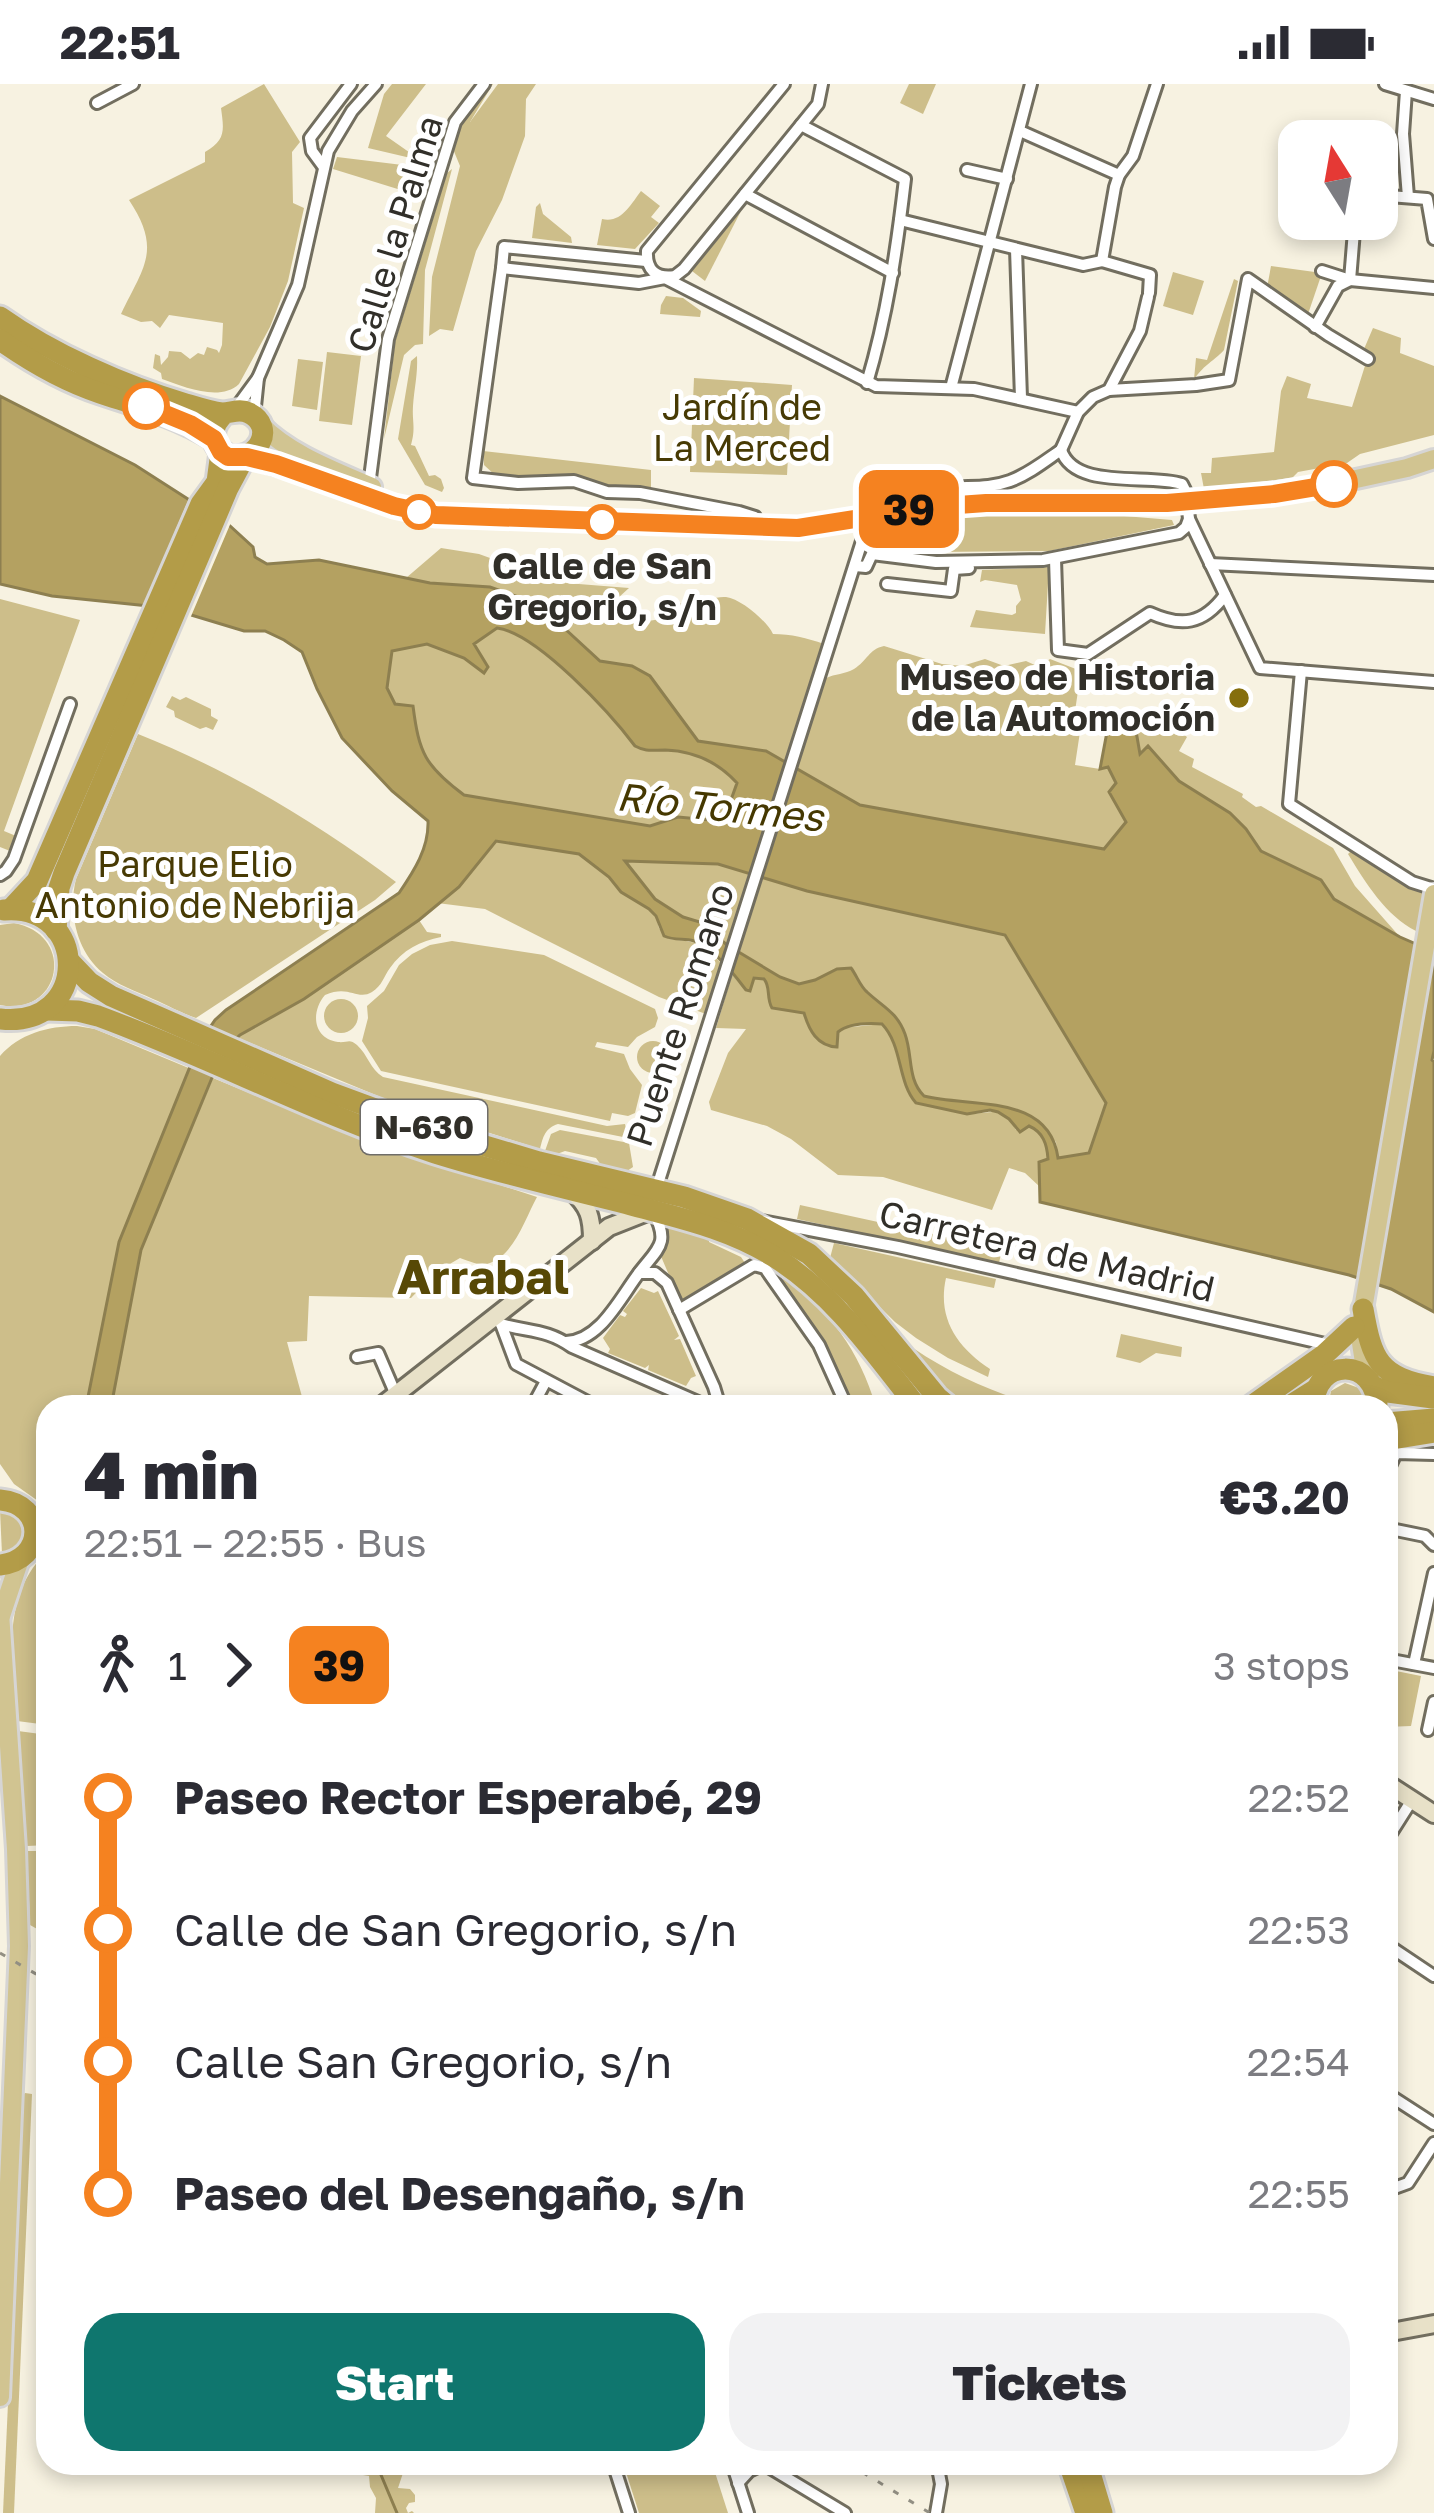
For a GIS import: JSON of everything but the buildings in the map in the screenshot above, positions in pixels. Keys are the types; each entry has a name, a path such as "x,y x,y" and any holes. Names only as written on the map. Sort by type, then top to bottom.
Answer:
{"highway":[{"path":"0,317 80,362 174,400 243,416 262,438 212,499"},
{"path":"0,340 39,367 190,424 228,457 245,457"},
{"path":"102,393 200,446 209,462 212,499"},
{"path":"56,930 59,888 113,735 212,499 217,482 215,424 243,416"},
{"path":"6,910 37,881 113,735"},
{"path":"6,910 28,911 56,930"},
{"name":"N-630","path":"56,930 69,961 100,990 190,1042 226,1070 329,1115 433,1152 719,1229 759,1249 799,1274 851,1323 908,1395"},
{"path":"46,1010 64,988 69,961"},
{"name":"N-630","path":"5,1025 46,1010 78,1011 242,1052 332,1093 538,1162 647,1209 714,1205 809,1254 854,1296 935,1395"},
{"path":"1268,1395 1334,1346 1360,1312"},
{"path":"1360,1312 1369,1346 1386,1369 1434,1387"},
{"path":"1315,1395 1324,1377 1344,1369 1373,1390 1434,1398"},
{"path":"1398,1422 1434,1419"},
{"path":"1398,1438 1434,1432"},
{"path":"2,1497 36,1515"},
{"path":"16,1559 36,1527"},
{"path":"1073,2475 1086,2513"},
{"path":"1091,2475 1102,2513"}],"main road":[{"path":"243,416 309,458 368,485 474,517"},
{"path":"245,457 406,510 436,515 758,528 798,528 906,509 986,503 1188,510 1434,459"},
{"path":"212,499 276,464"},
{"path":"1407,468 1434,470"},
{"path":"1373,1390 1361,1343 1360,1312 1434,892"},
{"path":"571,1190 586,1204 592,1218 592,1240"},
{"path":"403,1395 610,1226 647,1209"},
{"path":"1332,1371 1360,1312"},
{"path":"0,2397 18,1899 0,1614 16,1559"},
{"path":"1398,1791 1434,1814"},
{"path":"1398,2331 1434,2324"}],"street":[{"path":"97,104 133,84"},
{"path":"323,166 312,151 310,138 350,84"},
{"path":"243,416 298,286 323,166 337,132 376,84"},
{"name":"Calle la Palma","path":"370,478 388,339 455,122 484,84"},
{"path":"782,84 647,250 651,271 876,386 951,388 1078,412"},
{"path":"502,268 639,283 675,276 818,104 823,84"},
{"path":"951,388 1031,84"},
{"path":"1102,261 1119,175 1133,156 1157,84"},
{"path":"1384,84 1434,99"},
{"path":"1406,91 1403,134 1408,197"},
{"path":"801,125 905,179 893,273 867,383"},
{"path":"1020,131 1119,175"},
{"path":"967,170 1007,179"},
{"path":"745,194 893,273"},
{"path":"1398,197 1427,200 1434,239"},
{"path":"900,220 1083,265 1102,261 1150,275 1140,331 1109,390"},
{"path":"1350,280 1353,240"},
{"path":"646,261 504,248 472,478 574,482 607,492 640,493 739,512 755,517 758,528"},
{"path":"1016,249 1022,398"},
{"path":"1322,271 1350,280 1434,288"},
{"path":"906,509 926,491 1006,483 1029,472 1061,450 1078,412 1109,390 1229,380 1248,279 1368,358"},
{"path":"1316,326 1338,286 1350,280"},
{"path":"243,416 258,377"},
{"path":"1061,450 1070,466 1084,471 1182,484 1210,564 1260,668 1434,682"},
{"path":"887,584 951,591 954,569 1030,565 1179,533 1186,527 1188,510"},
{"name":"Puente Romano","path":"639,1273 663,1238 647,1209 870,516"},
{"path":"854,569 866,567 872,554 936,562 1049,560"},
{"path":"1049,560 1058,650 1062,652 1088,654 1154,613 1162,620 1198,619 1225,595"},
{"path":"1210,564 1434,575"},
{"path":"1300,671 1289,804 1434,892"},
{"path":"0,875 14,859 70,704"},
{"name":"Carretera de Madrid","path":"747,1219 898,1247 1334,1346"},
{"path":"679,1310 754,1265 765,1268 819,1345 842,1395"},
{"path":"594,1357 592,1335 639,1273 656,1273 663,1277 716,1395"},
{"path":"502,1316 510,1327 527,1327"},
{"path":"502,1316 676,1395"},
{"path":"502,1316 516,1364 573,1395"},
{"path":"566,1342 592,1335"},
{"path":"357,1357 378,1353 403,1395"},
{"path":"538,1395 546,1381"},
{"path":"710,1395 714,1387"},
{"path":"1398,1453 1434,1454"},
{"path":"1398,1530 1425,1536 1434,1545"},
{"path":"1414,1664 1434,1573"},
{"path":"1398,1661 1434,1668"},
{"path":"1428,1730 1434,1702"},
{"path":"1398,1822 1412,1800"},
{"path":"1398,1952 1434,1976"},
{"path":"0,2088 15,2063"},
{"path":"1398,2101 1434,2124"},
{"path":"1398,2187 1408,2183 1434,2143"},
{"path":"617,2475 628,2513"},
{"path":"736,2475 748,2513"},
{"path":"738,2483 745,2475"},
{"path":"781,2475 845,2513"},
{"path":"936,2513 939,2475"}],"green space":[{"path":"264,84 300,142 292,152 293,203 304,208 288,281 239,384 222,392 202,391 162,379 153,368 155,354 161,365 169,351 190,359 204,355 207,347 219,353 223,323 169,315 160,328 152,321 121,314 142,270 147,245 129,200 205,162 205,152 222,134 221,108"},
{"path":"392,84 426,84 386,136 415,159 368,148 384,94"},
{"path":"493,84 470,122 498,84 536,84 526,99 525,136 502,200 476,251 453,331 440,329 429,336 432,277 460,166 453,149 463,121"},
{"path":"909,84 936,84 923,114 900,103"},
{"path":"337,157 419,167 417,195 333,169"},
{"path":"452,169 425,270 423,344 404,355 384,439 395,342"},
{"path":"641,191 660,206 651,217 659,223 635,249 597,245 602,219 620,216"},
{"path":"540,203 543,214 572,243 532,238"},
{"path":"741,211 705,281 692,271"},
{"path":"1271,266 1322,273 1307,317 1267,288"},
{"path":"1173,272 1204,281 1193,315 1163,306"},
{"path":"1234,279 1238,281 1224,350 1194,379 1196,358 1207,360"},
{"path":"666,296 683,298 701,311 700,317 660,314"},
{"path":"1373,328 1401,338 1400,353 1434,366 1434,435 1360,454 1347,463 1298,472 1292,478 1204,489 1201,473 1211,473 1212,458 1274,452 1287,376 1311,384 1307,398 1352,407"},
{"path":"327,352 361,356 352,425 319,421"},
{"path":"417,356 411,445 429,476 441,479 442,492 425,485 398,439 411,361"},
{"path":"298,359 323,362 317,410 292,406"},
{"name":"Jardín de La Merced","path":"694,378 792,385 787,475 690,472"},
{"path":"483,451 651,470 651,490 609,488 574,477 496,476 484,465"},
{"path":"977,516 1124,516 1172,520 1174,525 1049,551 934,552 909,546 888,533 892,525"},
{"path":"441,548 555,574 566,583 629,588 618,598 619,611 648,621 661,619 665,605 726,597 753,611 773,634 824,644 786,762 766,751 698,741 650,676 632,666 600,661 538,604 406,578"},
{"path":"1049,567 1045,634 970,627 976,610 1012,615 1021,600 1017,585 980,582 982,570"},
{"path":"0,599 80,620 4,831 16,836 10,851 0,847"},
{"path":"497,628 552,659 635,746 686,752 721,768 737,782 727,811 709,820 678,817 650,826 463,795 426,757 413,706 395,704 387,688 392,651 427,643 488,667 474,644"},
{"path":"884,646 942,664 962,666 985,659 1004,666 1026,661 1039,667 1050,659 1081,671 1075,711 1083,712 1075,765 1108,767 1116,784 1109,792 1126,822 1105,849 860,805 797,769 826,678 854,669"},
{"path":"172,696 211,709 211,716 218,720 213,730 175,717 166,707"},
{"path":"1127,718 1175,727 1187,737 1179,751 1194,759 1192,767 1333,848 1355,886 1400,937 1334,899 1321,880 1261,851 1230,813 1179,781 1149,747 1140,755 1136,732 1128,727"},
{"name":"Parque Elio Antonio de Nebrija","path":"138,734 272,799 396,882 196,1018 114,981 94,964 80,942 74,891"},
{"path":"495,841 579,854 621,892 649,909 669,939 709,951 722,964 706,1014 659,997 485,909 437,903 459,887"},
{"path":"1351,851 1425,892 1416,931 1377,897 1348,854"},
{"path":"624,861 718,864 751,874 728,946 701,922 655,899"},
{"path":"762,878 1005,935 1106,1103 1089,1153 1058,1158 1056,1142 1016,1110 924,1096 915,1087 907,1039 851,968 794,982 739,952"},
{"path":"419,920 427,932 441,937 406,951 372,992 325,995 316,1016 323,1035 354,1043 383,1077 607,1126 625,1124 628,1138 558,1124 547,1131 540,1149 390,1101 236,1037 304,999"},
{"path":"14,923 34,930 47,943 54,973 37,999 0,1005 0,925"},
{"path":"452,941 544,955 655,1009 655,1027 628,1047 597,1042 595,1047 624,1054 642,1085 635,1113 612,1113 610,1121 381,1071 362,1041 367,1006 412,954"},
{"path":"732,975 746,990 753,978 764,979 778,1009 804,1013 807,1024 838,1042 842,1028 882,1024 894,1042 916,1103 965,1113 999,1113 1016,1130 1032,1127 1048,1155 1048,1160 1039,1162 1040,1187 1025,1173 1009,1168 992,1210 883,1177 838,1175 767,1126 711,1110 709,1102 728,1053 746,1029 716,1028"},
{"path":"341,999 353,1004 358,1016 353,1028 341,1033 329,1028 324,1016 329,1004"},
{"path":"55,1028 95,1029 191,1069 119,1242 88,1395 36,1395 36,1500 14,1484 0,1464 0,1056 16,1042"},
{"path":"653,1041 664,1046 669,1057 664,1068 653,1073 642,1068 637,1057 642,1046"},
{"path":"213,1078 370,1143 537,1197 518,1234 498,1259 483,1264 460,1258 436,1272 411,1298 309,1296 307,1341 287,1342 302,1395 113,1395 141,1250"},
{"path":"560,1130 629,1143 633,1167 627,1171 601,1165 596,1158 545,1151 551,1134"},
{"path":"800,1205 1002,1249 999,1263 797,1219"},
{"path":"667,1226 709,1238 745,1263 680,1301 660,1254 669,1239"},
{"path":"834,1243 996,1279 994,1288 946,1278 944,1292 952,1330 990,1369 988,1377 948,1358 895,1322 830,1258"},
{"path":"783,1276 841,1333 872,1395 847,1395 822,1336 783,1283"},
{"path":"641,1288 658,1291 679,1336 674,1340 680,1339 696,1376 686,1386 648,1370 649,1365 645,1368 608,1353 603,1338 620,1315 625,1317 623,1311"},
{"path":"1121,1334 1182,1347 1181,1357 1156,1353 1140,1363 1116,1357"},
{"path":"913,1348 1007,1395 954,1395 934,1378"},
{"path":"1345,1383 1359,1388 1362,1395 1330,1395"},
{"path":"0,1510 17,1516 24,1531 18,1547 2,1554"},
{"path":"36,1565 36,1723 17,1721 12,1653 16,1608"},
{"path":"1398,1671 1421,1676 1411,1726 1398,1727"},
{"path":"18,1731 36,1733 36,1846 27,1846"},
{"path":"27,1851 36,1851 36,1928 30,1925"},
{"path":"32,2094 14,2513 3,2513 22,2096"},
{"path":"363,2475 402,2475 398,2488 410,2489 415,2495 415,2502 406,2508 408,2513 375,2513 369,2476"},
{"path":"627,2475 716,2475 728,2513 639,2513"}],"shaded area":[{"path":"0,396 135,465 230,526 253,547 255,557 267,564 319,560 430,583 490,587 538,604 600,661 632,666 650,676 698,741 766,751 860,805 1104,849 1126,822 1109,792 1116,783 1108,767 1100,769 1110,716 1127,718 1128,727 1136,731 1140,754 1148,746 1179,781 1230,813 1261,851 1321,880 1334,899 1434,952 1434,1312 1391,1289 1349,1275 1040,1202 1039,1162 1048,1159 1041,1135 1029,1126 1020,1132 998,1112 967,1114 916,1103 882,1024 848,1027 838,1032 837,1047 824,1044 811,1031 804,1013 772,1008 764,979 754,978 750,991 746,990 708,949 694,941 664,936 649,909 621,892 579,854 496,841 459,887 419,920 304,999 240,1035 223,1051 141,1250 113,1395 88,1395 119,1242 200,1042 226,1010 399,893 423,850 428,821 342,738 302,652 284,640 265,631 244,631 168,608 52,596 0,584","holes":["497,628 552,659 635,746 686,752 721,769 737,783 727,811 710,820 678,817 650,826 464,795 451,785 426,757 413,706 395,704 387,688 392,651 427,644 464,658 484,673 488,667 474,644","625,861 718,864 807,891 1005,935 1106,1103 1089,1153 1058,1158 1052,1137 1024,1113 924,1096 915,1082 902,1026 865,990 851,968 799,984 780,977 727,945 700,922 655,899"]}],"pier":[{"path":"191,494 232,520 189,621 141,611"}],"waterway":[{"path":"381,2475 397,2513"}],"railway":[{"path":"0,1953 36,1974"},
{"path":"867,2475 930,2513"}],"bus line":[{"name":"39","path":"146,406 190,424 214,439 228,457 276,464 406,510 436,515 798,528 930,507 1227,500 1334,484"}],"place":[{"name":"Calle de San Gregorio, s/n","path":"602,522"},
{"name":"Museo de Historia de la Automoción","path":"1239,698"}],"district":[{"name":"Arrabal","path":"483,1277"}],"water label":[{"name":"Río Tormes","path":"720,807"}]}
